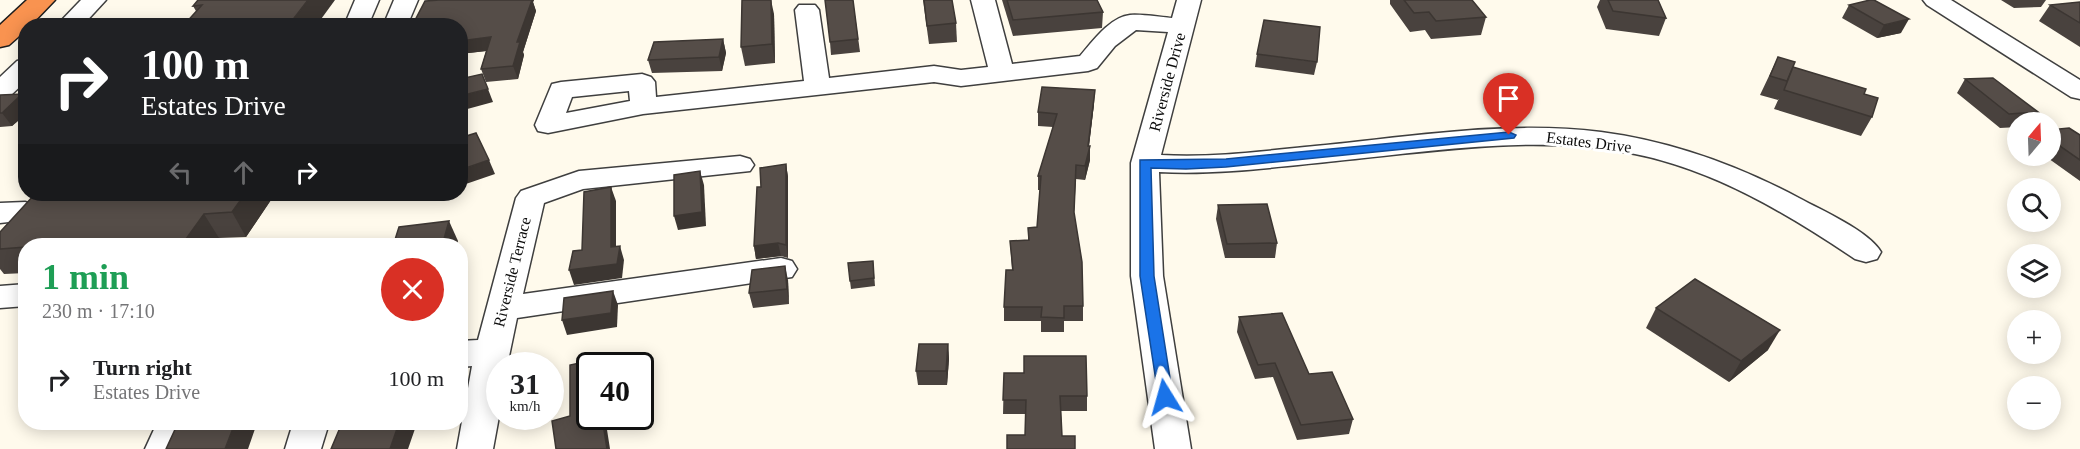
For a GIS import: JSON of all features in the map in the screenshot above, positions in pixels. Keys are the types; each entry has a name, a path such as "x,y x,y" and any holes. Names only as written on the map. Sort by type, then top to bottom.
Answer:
{"highway":[{"path":"23,18 42,0"},
{"path":"0,39 18,22"}],"street":[{"path":"30,0 42,0"},
{"path":"76,18 94,0"},
{"path":"359,18 367,0"},
{"path":"400,18 410,0"},
{"path":"983,0 1002,73"},
{"path":"1935,0 2080,90"},
{"path":"807,9 818,88"},
{"path":"643,106 934,74 961,78 1088,63 1127,11 1186,13"},
{"name":"Riverside Drive","path":"1173,449 1147,276 1145,163 1186,13"},
{"name":"Estates Drive","path":"1145,163 1186,165 1226,163 1509,135 1604,140 1695,162 1749,183 1830,228 1866,252"},
{"name":"Riverside Terrace","path":"475,449 476,353 503,308 531,198 579,180 740,165"},
{"path":"0,241 22,206"},
{"path":"503,308 781,269"},
{"path":"0,297 18,296"},
{"path":"163,449 172,430"},
{"path":"303,449 309,430"}],"building":[{"path":"198,0 308,0 294,18 190,18 202,5 193,6"},
{"path":"532,0 517,42 520,42 513,66 481,69 491,37 468,40 468,18 416,18 425,1"},
{"path":"742,0 771,0 772,44 741,47"},
{"path":"825,0 853,0 858,39 830,42"},
{"path":"924,0 952,0 956,23 927,26"},
{"path":"1007,0 1097,0 1103,12 1013,20"},
{"path":"1404,0 1472,0 1486,17 1436,21 1429,12 1414,13"},
{"path":"1608,0 1658,0 1666,18 1613,11"},
{"path":"1870,0 1909,19 1884,25 1849,5"},
{"path":"2080,2 2080,23 2050,5"},
{"path":"1264,20 1320,27 1317,62 1257,54"},
{"path":"723,39 719,57 648,60 654,42"},
{"path":"1778,57 1795,62 1787,81 1770,76"},
{"path":"1793,67 1866,89 1864,94 1878,98 1872,117 1784,90"},
{"path":"482,74 488,89 468,94 468,77"},
{"path":"1993,78 2038,112 2007,112 1965,79"},
{"path":"1042,87 1095,90 1088,146 1090,146 1085,166 1076,165 1074,212 1082,262 1083,306 1064,306 1064,318 1041,317 1042,307 1004,307 1006,270 1013,270 1010,241 1029,240 1028,228 1037,227 1041,176 1038,176 1057,114 1038,112"},
{"path":"18,94 18,98 0,113 0,95"},
{"path":"2069,128 2080,135 2080,160 2061,147 2061,129"},
{"path":"476,133 489,160 468,167 468,135"},
{"path":"786,164 786,245 778,243 754,246 757,187 761,187 760,168"},
{"path":"700,171 702,212 674,216 674,175"},
{"path":"611,187 611,247 620,246 617,264 569,270 573,251 582,250 584,192"},
{"path":"29,201 240,201 232,212 204,214 187,238 18,238 18,248 0,249 0,232"},
{"path":"1267,204 1277,243 1227,244 1218,205"},
{"path":"449,221 444,238 396,238 399,227"},
{"path":"873,261 874,278 850,281 848,263"},
{"path":"785,266 787,289 749,293 752,270"},
{"path":"1695,279 1780,330 1741,361 1656,308"},
{"path":"613,291 611,313 562,320 564,298"},
{"path":"1282,313 1309,374 1332,372 1353,419 1301,425 1275,363 1258,365 1239,317"},
{"path":"919,344 948,344 946,371 916,371"},
{"path":"1024,356 1086,356 1087,396 1060,396 1062,436 1075,436 1075,449 1007,449 1007,435 1025,435 1026,400 1003,400 1004,373 1024,373"},
{"path":"576,364 576,430 604,430 607,449 556,449 553,430 564,430 564,418 570,416 570,365"},
{"path":"175,430 232,430 225,449 166,449"},
{"path":"339,430 397,430 390,449 331,449"}],"route":[{"path":"1165,397 1147,276 1145,163 1186,165 1226,163 1509,135"}]}
